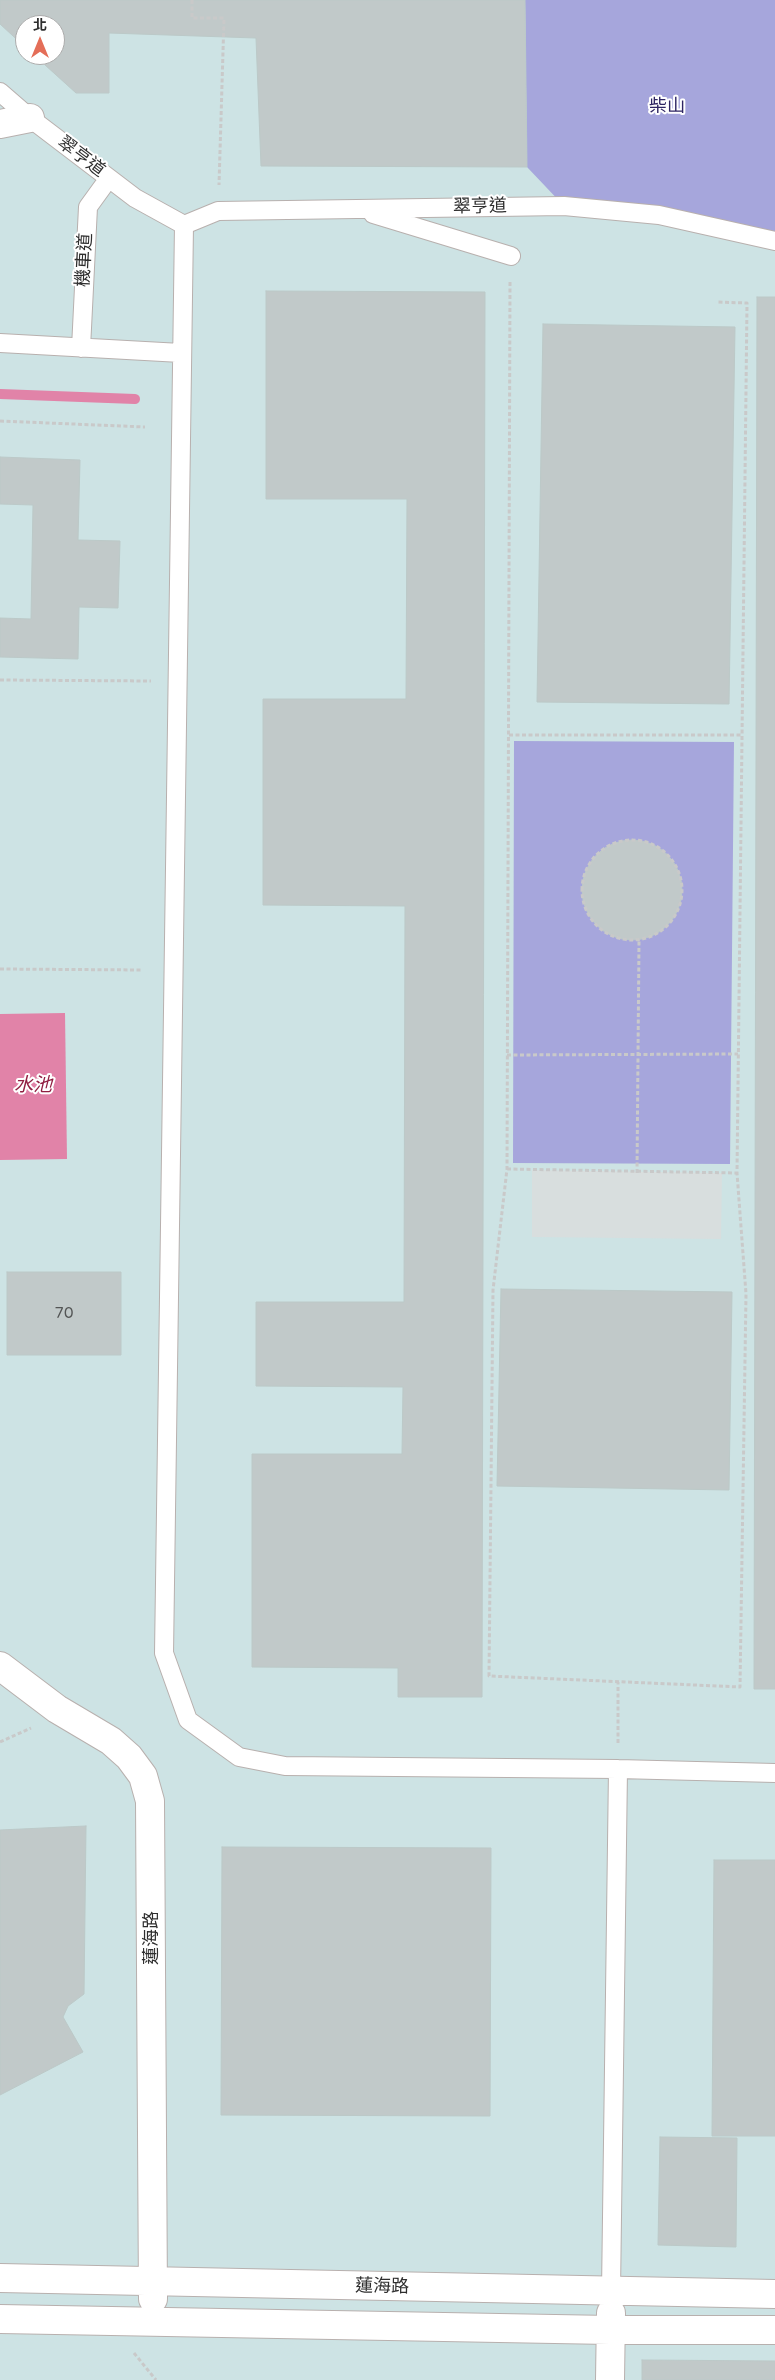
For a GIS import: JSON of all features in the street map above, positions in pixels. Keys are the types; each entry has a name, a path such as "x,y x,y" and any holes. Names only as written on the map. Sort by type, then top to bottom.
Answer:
{"street":[{"path":"0,124 30,118"},
{"name":"蓮海路","path":"0,1666 57,1709 111,1741 129,1757 144,1776 150,1801 154,2321"},
{"name":"蓮海路","path":"0,2278 775,2294"},
{"path":"610,2380 611,2291"},
{"path":"0,2319 610,2330 775,2330"}],"lane":[{"name":"翠亨道","path":"0,92 30,118 134,198 184,225 218,211 564,206 659,215 775,241"},
{"name":"機車道","path":"85,348 97,210 112,180"},
{"path":"356,208 510,256"},
{"path":"184,225 164,1653 188,1720 238,1757 285,1766 618,1768 775,1774"},
{"path":"0,344 181,353"},
{"path":"611,2291 618,1768"}],"path":[{"path":"192,0 192,18 224,18 218,211"},
{"path":"510,256 507,1170 493,1290 489,1676 740,1687 746,1294 737,1173 747,303 716,302"},
{"path":"0,421 144,427"},
{"path":"0,680 177,681"},
{"path":"509,735 742,735"},
{"path":"630,839 646,841 661,848 673,860 680,874 683,891 680,906 672,921 660,932 639,940 625,940 611,936 597,927 587,914 581,897 582,880 588,865 598,852 613,842 630,839"},
{"path":"637,1173 639,940"},
{"path":"0,969 142,970"},
{"path":"507,1055 738,1054"},
{"path":"507,1170 737,1173"},
{"path":"618,1681 618,1768"},
{"path":"131,2349 156,2380"}],"shaded area":[{"path":"0,0 775,0 775,2380 0,2380"},
{"path":"532,1170 722,1173 721,1239 532,1237"}],"green space":[{"name":"柴山","path":"525,0 775,0 775,241 564,206 527,167"},
{"path":"514,741 734,742 730,1164 513,1163"}],"water":[{"name":"水池","path":"65,1013 67,1159 0,1160 0,1014"}],"building":[{"path":"0,0 525,0 527,167 261,166 256,38 109,33 109,93 76,93 45,65 65,65 65,15 15,15 15,38 0,24"},
{"path":"266,291 485,292 482,1697 398,1697 398,1668 252,1667 252,1454 402,1454 403,1387 256,1386 256,1302 404,1302 405,906 263,905 263,699 406,699 407,499 266,499"},
{"path":"757,297 775,297 775,1689 754,1689"},
{"path":"543,324 735,327 729,704 537,702"},
{"path":"0,457 80,460 78,540 120,541 118,608 79,607 78,659 0,657 0,618 31,619 33,505 0,504"},
{"path":"632,840 651,843 668,854 679,871 682,890 679,909 668,926 651,937 632,940 613,937 596,926 585,909 582,890 585,871 596,854 613,843"},
{"path":"7,1272 121,1272 121,1355 7,1355"},
{"path":"501,1289 732,1292 729,1490 497,1486"},
{"path":"86,1826 84,1994 68,2006 63,2017 83,2052 0,2095 0,1830"},
{"path":"222,1847 491,1848 490,2116 221,2115"},
{"path":"714,1860 775,1860 775,2136 712,2136"},
{"path":"660,2137 737,2138 736,2247 658,2245"},
{"path":"642,2360 775,2361 775,2380 642,2380"}],"waterway":[{"path":"0,394 135,399"}]}
